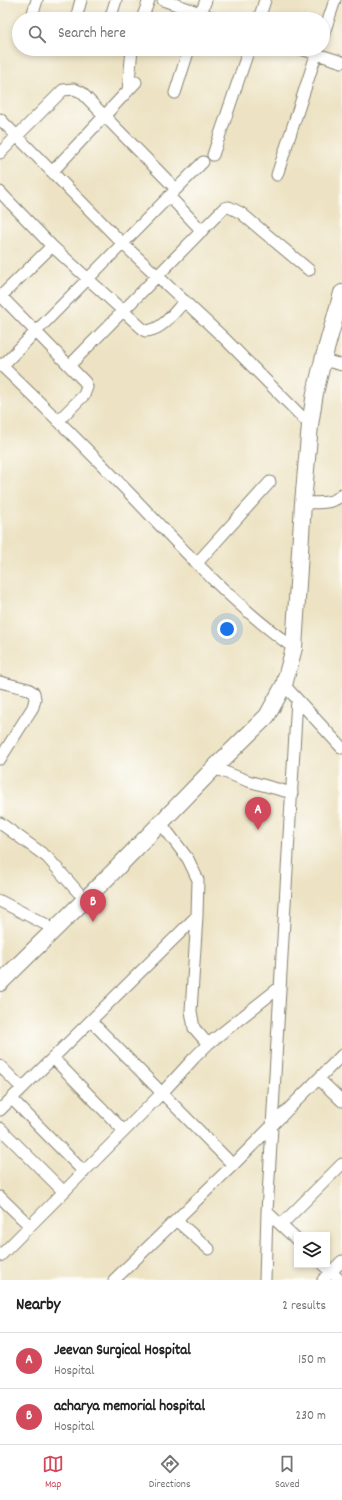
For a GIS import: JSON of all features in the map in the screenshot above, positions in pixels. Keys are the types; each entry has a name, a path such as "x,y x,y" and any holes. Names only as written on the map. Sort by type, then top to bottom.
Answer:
{"highway":[{"path":"0,983 112,873 160,822 267,716 280,690 294,648 303,503 310,425 322,360 342,293"},
{"path":"0,969 154,817 259,708 280,690"}],"street":[{"path":"33,12 37,0"},
{"path":"78,11 81,0"},
{"path":"112,12 116,0"},
{"path":"145,12 149,0"},
{"path":"163,0 191,12"},
{"path":"202,12 206,0"},
{"path":"262,12 266,0"},
{"path":"330,15 335,0"},
{"path":"128,91 132,56"},
{"path":"175,93 188,56"},
{"path":"213,155 247,56"},
{"path":"277,175 316,56"},
{"path":"327,56 342,62"},
{"path":"52,172 136,82"},
{"path":"0,153 63,90 68,88 74,89 81,92 104,116 172,193 202,230"},
{"path":"0,119 122,242 185,301 310,425"},
{"path":"203,162 1,365 243,608 294,648"},
{"path":"0,192 52,246 122,311 146,331 151,331 158,328 185,301"},
{"path":"70,365 224,208 229,207 241,213 309,270"},
{"path":"52,246 1,296 85,382 87,387 84,395 58,421"},
{"path":"322,360 342,365"},
{"path":"197,563 270,482"},
{"path":"303,503 332,501 338,499 342,494"},
{"path":"0,682 28,689 34,693 35,699 33,706 1,756"},
{"path":"280,690 297,699 342,748"},
{"path":"265,1280 267,1212 297,699"},
{"path":"214,768 248,781 292,793"},
{"path":"160,822 188,859 198,880 191,1011 194,1028 208,1044"},
{"path":"0,823 47,858 78,892"},
{"path":"0,901 45,924"},
{"path":"0,1110 197,916"},
{"path":"0,1256 162,1093 208,1044 280,987"},
{"path":"91,1021 233,1165"},
{"path":"114,1280 233,1165 342,1055"},
{"path":"53,1058 124,1131"},
{"path":"0,1066 22,1088"},
{"path":"319,1079 342,1101"},
{"path":"12,1099 84,1172"},
{"path":"0,1128 64,1192"},
{"path":"281,1225 342,1164"},
{"path":"0,1197 30,1226"},
{"path":"267,1212 294,1237"},
{"path":"176,1220 209,1249"},
{"path":"340,1280 326,1272 342,1261"}],"place":[{"name":"Jeevan Surgical Hospital","path":"258,830"},
{"name":"acharya memorial hospital","path":"93,922"}]}
